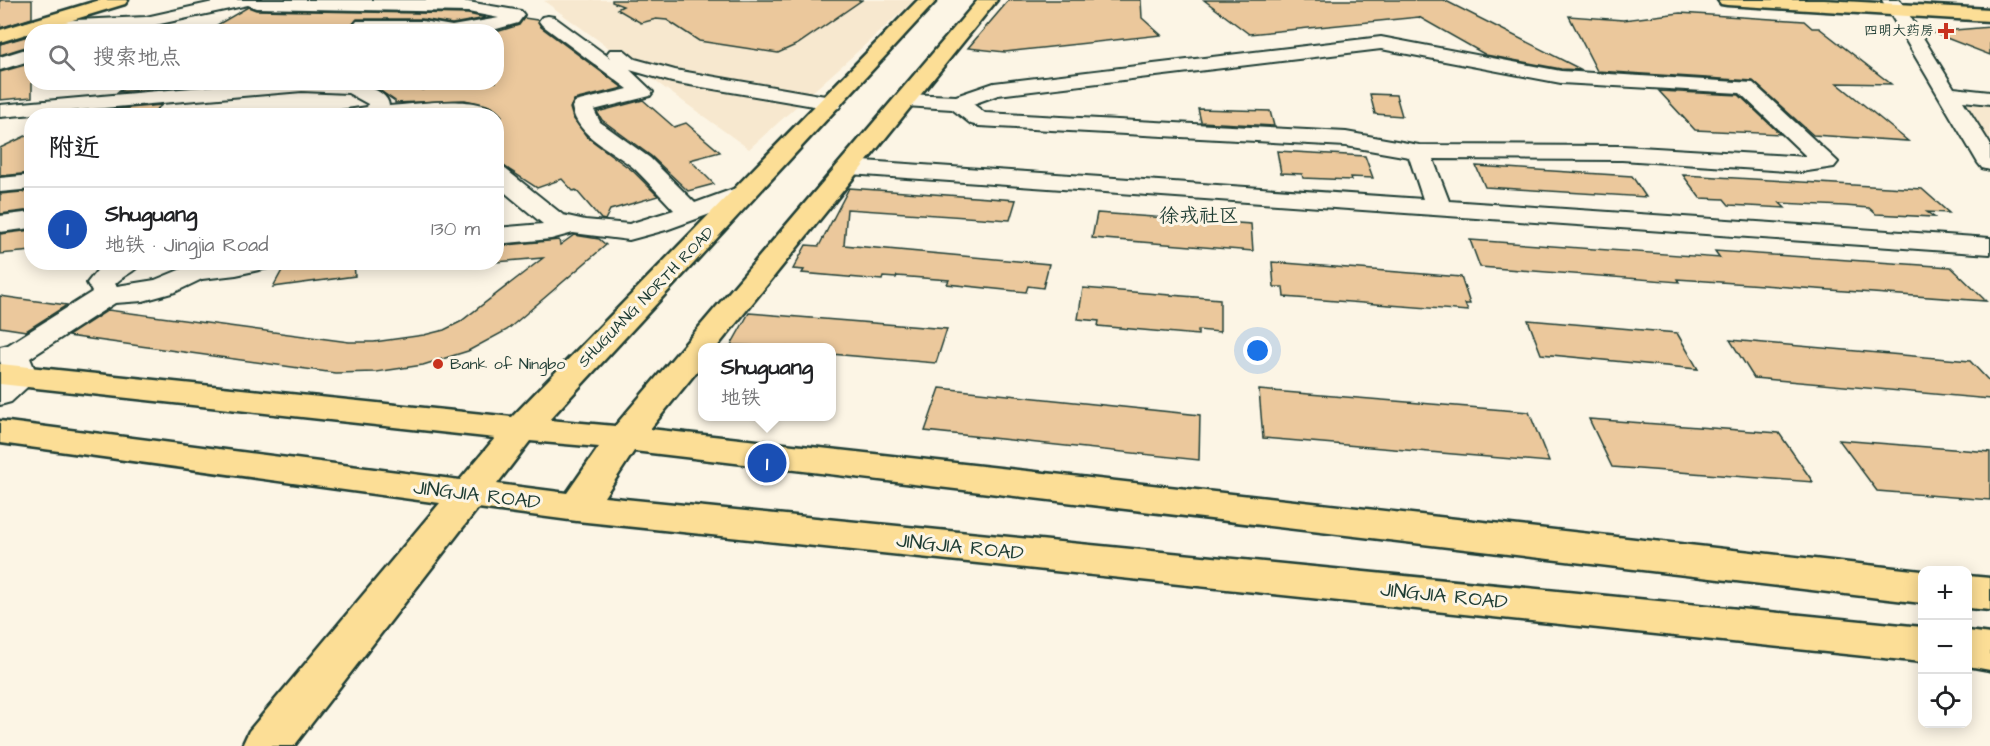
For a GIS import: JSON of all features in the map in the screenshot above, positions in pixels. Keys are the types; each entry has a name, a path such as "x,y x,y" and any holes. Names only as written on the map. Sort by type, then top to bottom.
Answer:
{"main road":[{"path":"0,29 94,3 119,0"},
{"name":"SHUGUANG NORTH ROAD","path":"266,746 521,429 928,0"},
{"path":"703,343 988,0"},
{"path":"1727,0 1990,8"},
{"path":"1839,0 1990,15"},
{"path":"39,24 94,3"},
{"path":"0,36 24,29"},
{"path":"577,508 624,438 698,349"},
{"path":"7,371 521,429 624,438 1918,586"},
{"name":"JINGJIA ROAD","path":"0,432 577,508 1918,644"},
{"path":"1972,592 1990,594"},
{"path":"1972,650 1990,652"}],"street":[{"path":"540,0 628,63 648,70 831,103"},
{"path":"160,24 251,2 468,7 515,15 513,19 498,24"},
{"path":"94,3 141,24"},
{"path":"1894,5 1990,163"},
{"path":"548,21 598,59 626,76 643,92 591,104 583,107 584,113 591,126 642,163 691,213"},
{"path":"905,99 958,103 994,89 1381,43 1572,78 1746,87 1826,162 1801,165 1577,152 1419,152 1346,139 979,119 958,103"},
{"path":"0,64 24,56"},
{"path":"41,108 79,90"},
{"path":"50,108 241,90"},
{"path":"360,90 369,93 379,103 378,108"},
{"path":"1948,93 1990,98"},
{"path":"0,111 24,110"},
{"path":"0,127 24,116"},
{"path":"1419,152 1439,208"},
{"path":"849,167 1990,246"},
{"path":"0,184 24,182"},
{"path":"504,182 554,220 572,225 629,232 657,225 745,193"},
{"path":"0,224 24,221"},
{"path":"504,235 551,231 572,225"},
{"path":"108,296 101,284 115,270"},
{"path":"7,371 108,296 142,292 165,286 191,270"}],"shaded area":[{"path":"915,0 749,149 544,1"},
{"path":"1961,95 1990,99 1990,144"}],"building":[{"path":"0,0 32,0 32,18 0,28"},
{"path":"612,0 862,0 798,44 778,53 699,41 667,20 656,19 641,23 617,9 623,6"},
{"path":"1009,0 1141,0 1142,18 1161,35 1005,52 968,48"},
{"path":"1204,0 1444,0 1582,70 1561,69 1486,55 1419,17 1249,34"},
{"path":"248,7 256,10 468,14 486,18 452,24 422,19 357,19 353,24 219,24"},
{"path":"1680,13 1804,21 1812,28 1819,28 1891,84 1837,83 1908,141 1813,135 1753,81 1597,71 1569,16 1623,20"},
{"path":"524,18 537,20 541,27 623,88 574,100 570,108 573,118 587,137 633,171 658,196 610,210 605,220 601,219 576,190 573,191 562,179 537,188 504,166 504,108 493,108 465,100 395,103 379,90 504,90 504,30 519,25"},
{"path":"1990,27 1990,55 1931,32"},
{"path":"24,37 24,48 0,55 0,44"},
{"path":"24,65 24,90 32,90 32,97 0,100 0,72"},
{"path":"1659,91 1739,95 1780,134 1695,130"},
{"path":"1370,94 1396,95 1402,116 1375,114"},
{"path":"643,100 674,127 686,123 720,152 690,160 714,184 688,191 651,156 602,120 597,112"},
{"path":"162,105 158,108 129,108"},
{"path":"1198,109 1270,111 1274,126 1201,122"},
{"path":"24,137 24,174 0,176 0,148"},
{"path":"1277,151 1365,156 1373,178 1350,177 1351,180 1303,178 1302,174 1281,173"},
{"path":"1476,166 1632,176 1646,197 1485,187"},
{"path":"1683,175 1922,189 1949,213 1927,212 1934,217 1876,214 1869,208 1845,206 1780,203 1785,208 1729,205 1724,199 1700,198"},
{"path":"849,188 1016,200 1010,220 847,209 844,245 1049,264 1043,288 1028,286 1026,292 947,284 949,280 897,276 896,278 883,277 882,280 802,273 804,270 793,269 806,245 819,246"},
{"path":"24,192 24,211 0,214 0,194"},
{"path":"1097,213 1251,224 1253,251 1092,238"},
{"path":"24,231 24,252 0,254 0,234"},
{"path":"574,235 599,239 606,245 507,330 468,351 423,365 376,372 335,373 68,336 108,310 349,342 374,342 424,335 444,330 460,322 543,258 504,261 504,245 559,240 560,245"},
{"path":"1470,240 1720,258 1715,251 1951,267 1986,301 1480,267"},
{"path":"1272,262 1461,277 1470,304 1465,304 1468,311 1284,297 1283,287 1274,287"},
{"path":"282,270 355,270 355,276 273,287"},
{"path":"1083,288 1220,299 1220,332 1198,330 1198,335 1098,326 1099,321 1078,319"},
{"path":"0,296 67,305 26,331 0,327"},
{"path":"749,313 947,329 936,363 836,354 836,343 732,343"},
{"path":"1528,320 1677,333 1698,369 1541,354"},
{"path":"1730,340 1970,361 1990,382 1990,399 1754,378"},
{"path":"940,388 1200,415 1199,460 925,431"},
{"path":"1259,390 1529,412 1549,462 1263,438"},
{"path":"1589,419 1779,433 1813,482 1612,467"},
{"path":"1839,440 1990,452 1990,500 1877,491"}],"place":[{"name":"四明大药房","path":"1946,31"},
{"name":"Bank of Ningbo","path":"438,364"},
{"name":"Shuguang","path":"767,463"}],"district":[{"name":"徐戎社区","path":"1199,216"}]}
